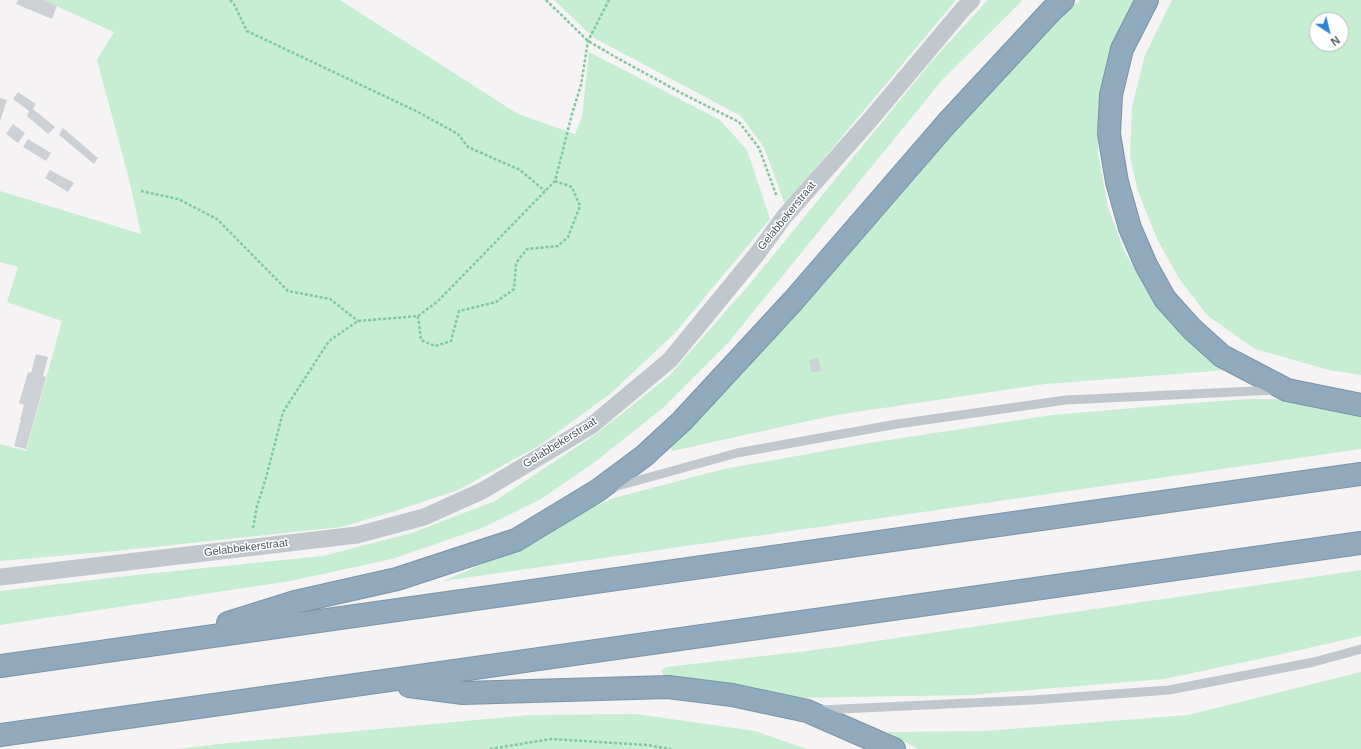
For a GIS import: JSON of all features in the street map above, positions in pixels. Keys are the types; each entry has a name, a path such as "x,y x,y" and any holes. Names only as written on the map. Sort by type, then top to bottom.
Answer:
{"highway":[{"path":"163,643 296,602 397,579 516,540 597,492 644,456 682,421 793,301 947,123 1046,16 1063,0"},
{"path":"1147,0 1122,49 1111,95 1109,134 1117,182 1130,228 1146,265 1165,299 1192,329 1222,356 1287,390 1361,405"},
{"path":"0,666 1361,474"},
{"path":"0,735 1361,543"},
{"path":"382,682 463,693 668,687 732,695 807,711 894,749"}],"street":[{"name":"Gelabbekerstraat","path":"0,577 357,535 424,517 482,491 591,426 670,360 757,254 784,217 870,120 963,8 972,0"}],"lane":[{"path":"597,492 737,453 897,424 1066,400 1287,390"},
{"path":"807,711 1033,700 1170,690 1314,662 1361,649"}],"path":[{"path":"230,0 234,4 247,31 418,112 458,134 468,147 520,170 545,191"},
{"path":"546,0 588,42 685,95 739,122 758,148 784,217"},
{"path":"250,548 257,506 266,478 283,412 329,342 358,321 418,316 438,302 555,181 581,84 588,42 609,0"},
{"path":"418,316 422,340 434,346 451,342 459,312 496,302 514,289 516,263 527,249 558,246 568,237 580,206 572,186 555,181"},
{"path":"141,191 178,198 217,219 288,291 330,299 358,321"},
{"path":"490,749 551,739 647,745 671,749"}],"green space":[{"path":"43,0 340,0 518,114 575,134 582,117 589,52 720,120 747,150 770,219 674,334 610,394 540,445 458,490 341,527 115,551 0,561 0,444 26,451 62,321 7,302 18,267 0,262 0,191 141,234 129,179 97,60 114,32"},
{"path":"554,0 956,0 785,205 764,147 741,116 594,38"},
{"path":"988,0 1023,0 943,79 727,344 664,407 595,462 541,499 482,528 392,559 290,581 0,625 0,591 136,575 323,556 412,533 495,501 596,434 668,377 748,286 932,61"},
{"path":"1080,0 1135,0 1110,57 1098,127 1098,153 1108,207 1125,253 1153,301 1190,343 1227,370 1045,384 836,415 672,451 670,446 713,403 898,198 997,81 1052,24"},
{"path":"1172,0 1361,0 1361,375 1329,370 1255,349 1208,316 1180,280 1157,239 1138,191 1130,157 1132,107 1145,55"},
{"path":"1250,399 1275,399 1361,414 1361,449 443,581 541,539 586,510 614,498 724,469 869,443 1052,415"},
{"path":"1361,570 1361,636 1164,679 970,695 797,698 741,686 664,676 661,670 666,667 808,651"},
{"path":"1361,672 1361,749 918,749 887,732 985,731 1188,715"},
{"path":"636,714 755,731 807,749 176,749 530,715"}],"building":[{"path":"18,0 44,0 57,6 52,19 16,4"},
{"path":"18,92 36,104 33,109 55,127 48,134 27,116 29,111 13,99"},
{"path":"0,98 7,100 0,121"},
{"path":"13,124 25,133 18,143 6,134"},
{"path":"63,128 98,158 94,164 59,135"},
{"path":"28,139 51,153 46,161 23,147"},
{"path":"50,170 74,183 68,192 45,178"},
{"path":"36,354 48,357 43,376 46,377 26,449 14,446 24,405 19,403 28,372 31,373"},
{"path":"818,358 821,371 812,372 809,360"}]}
